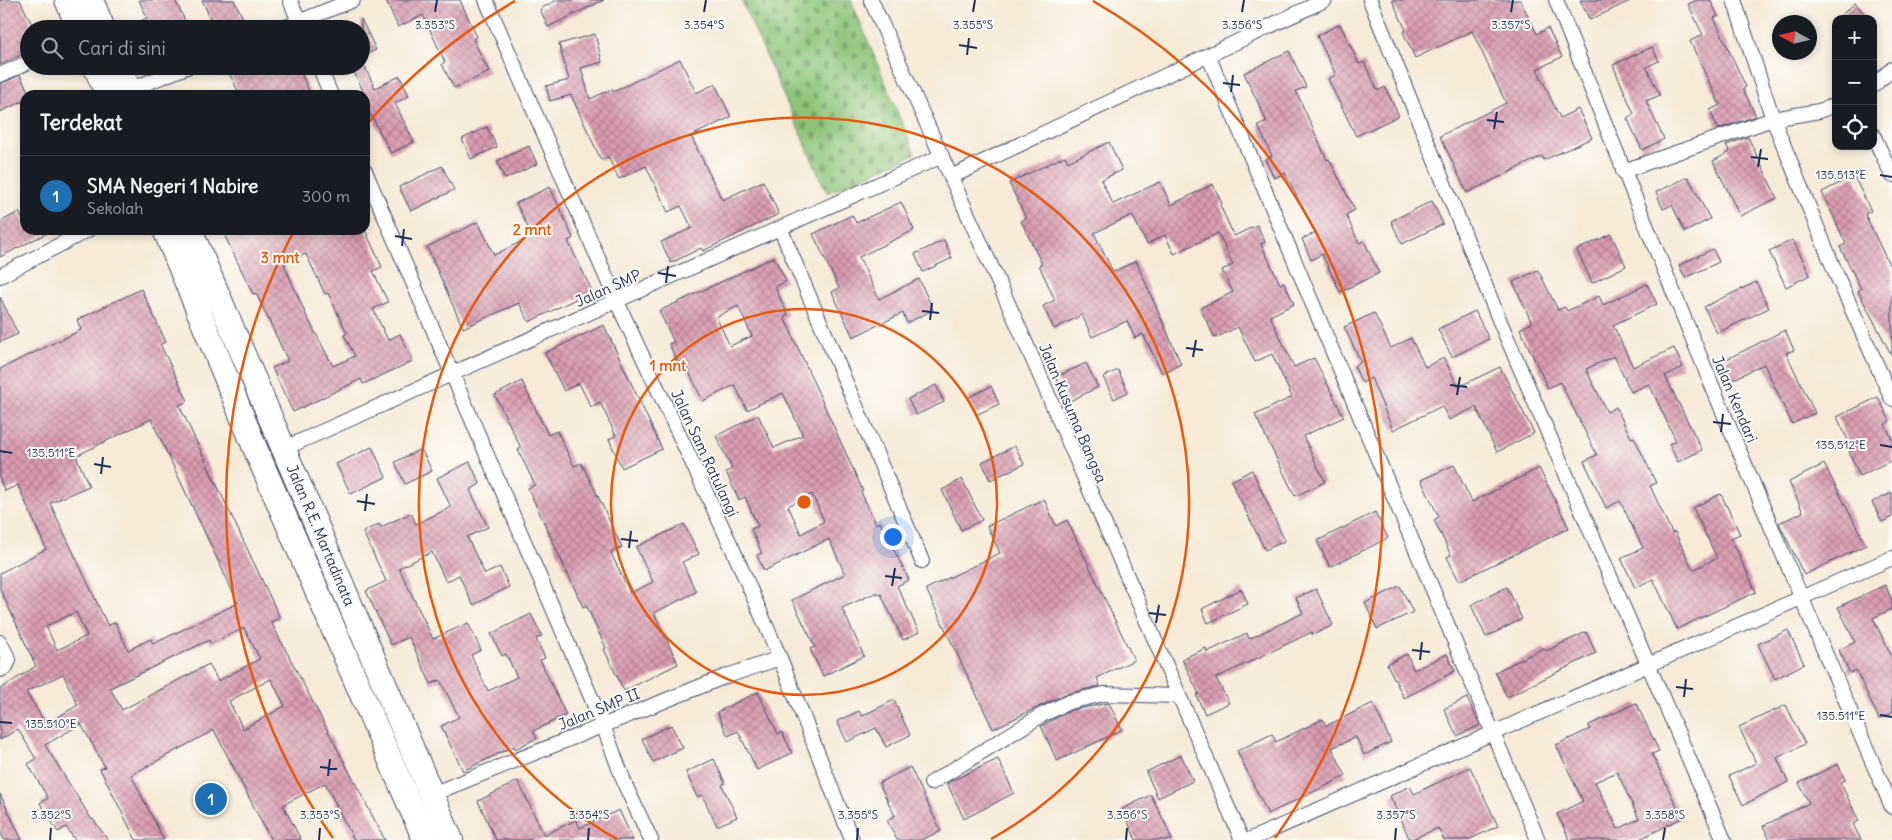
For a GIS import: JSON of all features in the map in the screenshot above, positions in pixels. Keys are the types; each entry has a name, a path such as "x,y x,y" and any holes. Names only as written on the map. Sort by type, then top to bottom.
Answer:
{"highway":[{"path":"67,0 75,20"},
{"path":"91,0 99,20"},
{"path":"104,75 120,90"},
{"path":"120,75 123,90"},
{"name":"Jalan R.E. Martadinata","path":"167,235 258,455 425,840"},
{"name":"Jalan R.E. Martadinata","path":"192,235 285,448 451,840"}],"street":[{"path":"290,0 298,20"},
{"path":"311,20 353,0"},
{"name":"Jalan Sam Ratulangi","path":"486,0 617,302 730,543 780,658 852,840"},
{"name":"Jalan Kusuma Bangsa","path":"871,0 942,156 1242,840"},
{"path":"951,177 1325,0"},
{"path":"1370,0 1494,308 1650,665 1724,840"},
{"name":"Jalan Kendari","path":"1556,0 1623,171 1800,597 1892,807"},
{"path":"1734,0 1773,119 1837,276 1892,399"},
{"path":"1208,55 1538,840"},
{"path":"0,75 20,66"},
{"path":"1877,82 1892,69"},
{"path":"130,90 167,75"},
{"path":"323,75 330,90"},
{"path":"1623,171 1773,119 1832,107"},
{"path":"1877,143 1892,175"},
{"name":"Jalan SMP","path":"285,448 781,230 942,156"},
{"path":"370,182 603,725 626,787 651,840"},
{"path":"781,230 922,561"},
{"path":"0,276 78,235"},
{"path":"1249,840 1892,558"},
{"path":"0,642 9,660 6,667 0,670"},
{"name":"Jalan SMP II","path":"432,794 724,677 780,658"},
{"path":"930,783 1042,715 1068,702 1104,694 1178,696"}],"green space":[{"path":"741,0 851,0 915,154 827,193"}],"building":[{"path":"0,0 20,0 30,20 20,20 20,55 0,65"},
{"path":"139,0 175,0 185,20 143,20 147,18"},
{"path":"202,0 234,0 244,20 211,20"},
{"path":"386,0 460,0 477,37 473,39 489,72 454,88 442,64 445,62 423,15 398,27"},
{"path":"557,0 604,0 548,27 540,9"},
{"path":"1392,0 1520,0 1537,34 1548,28 1562,57 1537,69 1560,118 1578,109 1592,138 1544,160 1542,156 1467,193 1440,136 1506,103 1472,31 1415,58 1403,32 1406,30"},
{"path":"1580,0 1632,0 1590,20"},
{"path":"1697,0 1710,0 1718,16 1714,18 1746,87 1743,89 1756,116 1718,129 1710,110 1720,105 1690,41 1703,35 1688,4"},
{"path":"1855,3 1866,15 1842,15"},
{"path":"1340,24 1359,64 1364,62 1378,91 1385,87 1399,116 1356,136 1328,79 1336,75 1317,36"},
{"path":"595,34 602,62 581,68 590,99 612,89 613,92 680,59 696,93 715,84 731,117 691,136 722,200 763,181 779,214 703,251 701,248 671,263 661,242 692,228 681,206 668,212 646,166 619,179 608,157 601,160 571,95 550,101 546,86 569,80 559,44"},
{"path":"370,38 376,50 370,53"},
{"path":"1652,47 1659,61 1646,67 1660,95 1646,101 1664,139 1642,150 1627,118 1634,114 1613,65"},
{"path":"1289,51 1306,87 1296,91 1327,160 1329,159 1355,210 1346,215 1359,243 1364,241 1379,273 1340,292 1322,254 1311,260 1302,239 1315,233 1285,173 1274,178 1265,159 1272,156 1258,126 1267,122 1244,73"},
{"path":"20,75 28,90 20,90 20,102 0,112 0,84"},
{"path":"230,75 302,75 309,90 238,90"},
{"path":"355,75 369,75 375,88 400,76 409,96 395,103 414,142 391,153 370,113 370,90 363,90"},
{"path":"487,127 497,147 471,159 462,139"},
{"path":"1748,137 1777,198 1740,216 1713,161 1730,152 1726,145"},
{"path":"1109,142 1122,170 1101,180 1113,204 1160,182 1171,205 1213,184 1234,236 1257,225 1265,242 1261,244 1280,284 1284,282 1294,304 1270,316 1294,367 1314,358 1344,417 1303,436 1325,482 1295,496 1255,415 1292,397 1272,354 1255,362 1238,327 1215,338 1200,308 1233,292 1222,270 1233,265 1218,233 1174,254 1165,235 1147,244 1132,215 1094,233 1113,272 1136,261 1181,364 1162,373 1143,334 1135,338 1127,321 1092,337 1082,315 1054,329 1043,306 1055,300 1039,265 1042,264 1021,221 1026,218 1009,183 1065,156 1068,162"},
{"path":"529,146 537,164 505,179 497,161"},
{"path":"442,166 454,190 411,211 399,187"},
{"path":"1854,176 1871,211 1865,214 1892,271 1892,356 1858,291 1861,289 1840,247 1846,244 1822,192"},
{"path":"1688,177 1710,219 1685,232 1672,205 1663,209 1656,192"},
{"path":"550,187 573,238 568,241 592,291 529,322 519,303 463,328 427,247 478,222 494,255 532,236 516,203"},
{"path":"1432,201 1443,224 1402,244 1391,221"},
{"path":"901,202 914,230 859,257 879,299 919,279 933,310 907,323 903,313 853,337 832,292 839,288 813,234 852,215 856,223"},
{"path":"19,212 20,235 43,235 0,257 0,222"},
{"path":"1611,234 1626,266 1592,283 1577,250"},
{"path":"224,235 367,235 382,267 373,271 388,302 373,309 388,340 400,334 413,361 363,384 361,379 293,412 272,368 288,361 256,293 253,294","holes":["306,254 325,294 328,293 347,333 344,335 355,356 333,366 306,315 284,264"]},
{"path":"944,240 952,258 923,272 915,254"},
{"path":"1793,240 1810,275 1786,287 1769,251"},
{"path":"1713,249 1719,262 1685,278 1679,265"},
{"path":"774,257 786,281 775,287 788,315 784,317 863,491 861,492 876,524 880,522 909,580 897,586 919,632 903,640 881,594 878,595 877,592 842,608 864,656 823,676 810,649 815,647 792,600 845,574 829,539 764,571 757,555 762,553 751,529 758,526 745,497 739,500 726,472 732,469 716,436 758,415 774,448 803,435 783,393 747,410 735,385 703,401 683,360 678,363 669,344 674,342 659,311","holes":["738,306 752,336 730,346 716,317","812,494 824,521 801,534 788,506"]},
{"path":"1538,270 1558,310 1565,307 1567,311 1599,296 1603,305 1647,284 1657,304 1613,325 1633,367 1674,348 1683,367 1665,376 1702,450 1678,462 1669,444 1676,441 1649,384 1631,392 1614,356 1586,369 1607,412 1616,407 1631,438 1634,437 1656,483 1650,486 1672,533 1675,532 1693,570 1717,558 1693,508 1721,494 1740,534 1731,538 1756,592 1677,629 1653,579 1635,588 1621,558 1643,548 1620,501 1606,508 1584,461 1597,455 1560,382 1548,388 1520,329 1532,323 1513,282"},
{"path":"1756,282 1769,308 1717,333 1704,307"},
{"path":"141,289 166,342 160,344 188,401 179,405 280,618 271,622 385,840 354,840 325,783 283,805 301,840 271,840 214,730 131,775 164,840 136,840 100,769 105,767 81,724 45,745 92,820 108,840 75,840 66,827 58,832 40,803 48,798 28,764 36,759 18,729 0,740 0,689 36,666 0,589 0,573 46,549 18,485 5,491 0,480 0,369 81,330 77,320","holes":["151,419 238,603 153,644 151,639 128,650 115,622 108,626 50,503 89,486 76,456","76,612 87,636 57,650 46,626","244,628 260,659 218,681 209,664 122,710 110,688 209,640 211,644","63,674 78,705 46,724 26,692","271,679 285,706 243,729 229,701"]},
{"path":"0,297 18,334 0,342"},
{"path":"1475,311 1489,339 1452,357 1438,329"},
{"path":"1374,313 1391,348 1411,338 1425,367 1444,358 1458,387 1500,367 1534,433 1497,452 1476,407 1449,420 1442,406 1393,430 1371,378 1362,383 1354,366 1361,362 1344,327"},
{"path":"604,325 662,449 622,468 609,439 616,436 600,402 591,407 579,383 564,391 545,353"},
{"path":"1785,330 1794,350 1786,353 1815,413 1792,424 1764,364 1732,380 1723,361"},
{"path":"1086,363 1098,387 1068,402 1056,377"},
{"path":"1118,370 1128,392 1114,399 1103,377"},
{"path":"522,381 548,435 557,431 574,466 581,463 594,488 622,547 611,553 630,593 653,582 636,547 684,524 699,554 682,562 696,592 654,613 678,664 624,691 586,605 583,607 528,488 535,485 518,450 521,448 495,395"},
{"path":"936,385 944,402 916,415 908,399"},
{"path":"991,386 999,404 976,415 968,398"},
{"path":"1878,397 1890,421 1885,424 1892,439 1892,460 1860,476 1849,452 1853,451 1837,417"},
{"path":"1015,446 1024,464 990,480 982,462"},
{"path":"372,447 386,477 351,494 336,464"},
{"path":"421,449 432,471 405,484 395,462"},
{"path":"470,462 480,484 470,490 488,527 467,537 485,574 500,567 509,587 473,605 459,575 446,582 432,552 399,568 433,639 468,623 481,650 471,655 488,691 517,677 506,654 502,656 491,634 531,614 542,636 536,639 545,658 540,660 566,715 533,731 537,738 515,749 514,746 463,771 441,726 459,717 440,680 431,684 409,637 391,645 366,591 386,581 363,532 379,524 381,527 411,513 416,524 451,507 437,478"},
{"path":"1824,464 1866,545 1804,575 1779,523 1803,512 1789,482"},
{"path":"1454,465 1472,502 1539,468 1569,528 1459,581 1447,557 1451,555 1434,520 1439,517 1421,480"},
{"path":"1252,470 1285,541 1265,550 1231,481"},
{"path":"962,479 982,520 961,530 942,490"},
{"path":"1892,493 1892,517 1882,522 1872,502"},
{"path":"1044,499 1056,526 1067,520 1134,660 1097,678 1100,686 1065,694 993,729 926,589 1000,553 987,526"},
{"path":"1375,512 1388,538 1330,567 1317,541"},
{"path":"1885,585 1892,600 1892,609 1873,618 1892,657 1892,713 1879,719 1856,670 1850,673 1839,650 1855,642 1838,607"},
{"path":"1400,586 1413,612 1377,629 1365,603"},
{"path":"1507,587 1522,619 1486,637 1471,605"},
{"path":"1241,589 1248,604 1208,623 1202,609"},
{"path":"1316,589 1333,625 1313,635 1312,632 1216,678 1229,703 1205,714 1196,695 1199,694 1182,659 1206,648 1207,652 1247,633 1249,639 1303,613 1296,598"},
{"path":"1788,630 1804,664 1775,679 1758,644"},
{"path":"1586,632 1596,653 1507,697 1495,672 1544,648 1546,651"},
{"path":"1407,654 1414,670 1447,654 1455,671 1404,698 1387,664"},
{"path":"758,692 778,734 782,732 792,753 757,770 738,731 728,736 717,712"},
{"path":"1467,698 1480,725 1457,736 1444,709"},
{"path":"894,700 910,735 886,747 876,728 847,742 837,721 859,711 862,716"},
{"path":"1109,703 1122,730 1057,761 1041,726 1072,710"},
{"path":"1373,703 1391,742 1364,755 1356,737 1332,748 1346,776 1268,814 1237,751 1272,734 1276,742 1323,719 1326,726"},
{"path":"1636,703 1659,751 1652,754 1682,818 1638,840 1570,840 1557,814 1583,801 1556,745 1590,729 1589,725","holes":["1617,772 1639,819 1618,829 1595,782"]},
{"path":"1786,705 1805,744 1777,758 1788,782 1743,805 1729,776 1756,763 1739,727"},
{"path":"671,725 683,748 653,762 642,739"},
{"path":"1181,755 1193,781 1158,798 1146,772"},
{"path":"714,759 725,783 722,785 737,817 717,826 702,795 697,797 686,772"},
{"path":"998,759 1014,793 964,819 947,783"},
{"path":"1838,764 1845,780 1840,782 1859,821 1853,824 1861,840 1770,840 1763,826 1809,803 1799,783"},
{"path":"910,767 941,831 921,840 897,840 887,820 895,816 879,783"},
{"path":"1470,767 1498,826 1468,840 1444,840 1438,828 1410,840 1390,796 1410,786 1414,794"},
{"path":"518,781 544,835 576,820 580,828 619,810 633,840 496,840 478,801"},
{"path":"0,794 22,840 4,840 0,831"},
{"path":"1151,795 1172,840 1136,840 1122,809"}],"place":[{"name":"SMA Negeri 1 Nabire","path":"211,799"}]}
